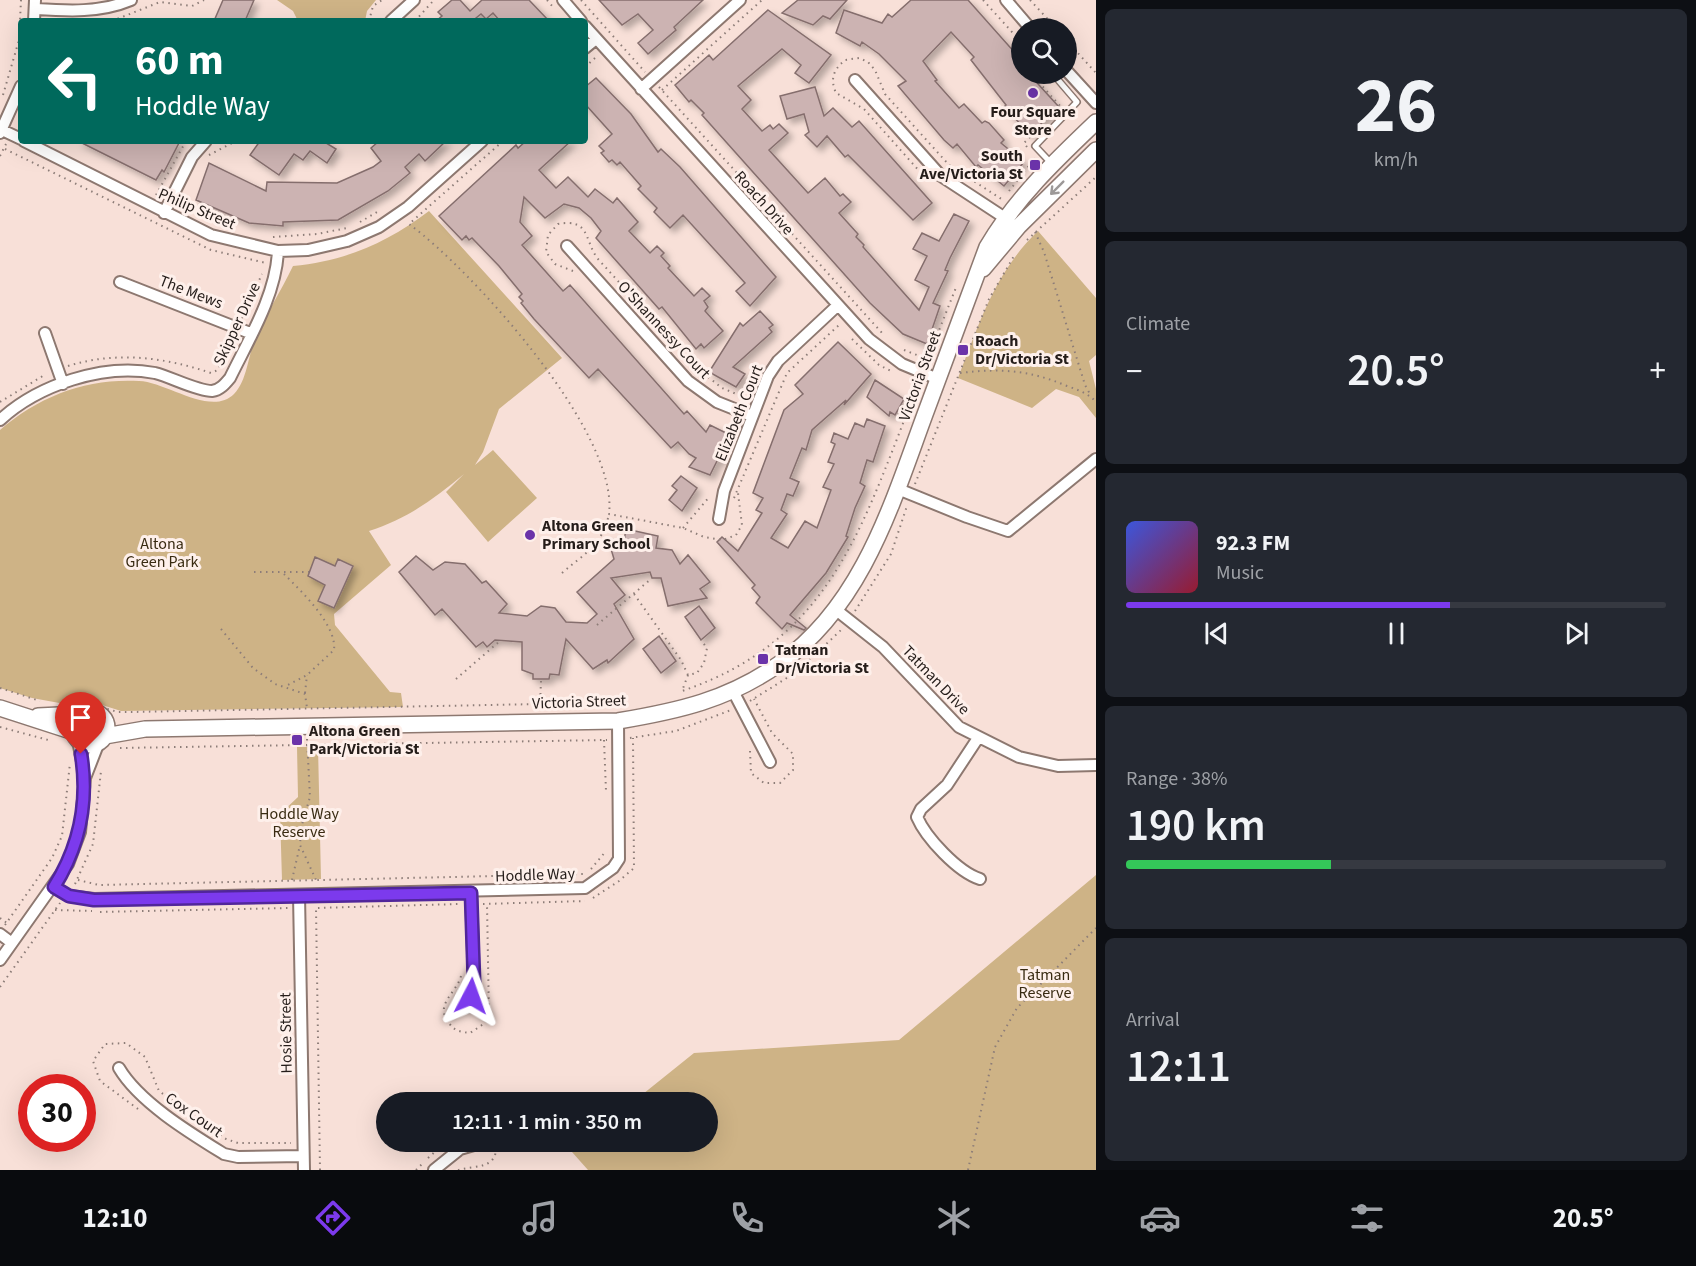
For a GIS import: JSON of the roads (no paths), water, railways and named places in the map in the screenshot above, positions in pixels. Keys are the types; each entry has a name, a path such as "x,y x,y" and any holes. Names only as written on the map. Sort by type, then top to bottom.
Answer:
{"street":[{"path":"35,5 77,11 114,8 131,0"},
{"path":"394,18 414,0"},
{"path":"563,0 578,18"},
{"path":"641,89 740,0"},
{"path":"1006,0 1021,18"},
{"name":"Roach Drive","path":"588,30 837,306 884,353 902,364 938,379"},
{"path":"588,46 596,39"},
{"path":"855,80 941,176 1019,226"},
{"path":"1077,82 1096,103"},
{"path":"1,132 18,93"},
{"name":"Victoria Street","path":"102,739 146,729 618,721 680,710 733,691 780,664 817,631 850,590 904,491 938,379 987,247 1005,218 1052,164 1096,122"},
{"name":"Philip Street","path":"1,132 18,138"},
{"name":"Philip Street","path":"30,144 211,235 278,251 308,250 347,241 379,227 408,207 479,144"},
{"path":"164,213 192,157 203,144"},
{"name":"Victoria Street","path":"975,278 1019,226 1096,150"},
{"name":"O'Shannessy Court","path":"567,246 688,381 717,402 752,416"},
{"name":"Skipper Drive","path":"0,420 32,398 63,384 124,371 153,373 209,391 216,390 230,378 278,269 278,251"},
{"name":"The Mews","path":"120,282 250,333"},
{"name":"Elizabeth Court","path":"719,519 724,491 768,376 778,361 837,306"},
{"path":"45,333 63,384"},
{"path":"904,491 975,521 1008,531 1096,459"},
{"name":"Tatman Drive","path":"835,609 883,647 959,727 1019,757 1058,766 1096,765"},
{"path":"733,691 770,762"},
{"path":"0,708 32,716 74,742 88,744 102,739"},
{"path":"0,960 54,887 68,864 80,832 85,778 107,727 104,718 93,711 83,709 32,716"},
{"path":"83,709 74,722 74,742 85,778"},
{"name":"Victoria Street","path":"104,718 146,729"},
{"name":"Hoddle Way","path":"54,887 69,896 94,900 299,895 471,898 585,888 614,868 620,848 618,721"},
{"path":"978,738 947,786 921,809 917,817 931,837 961,870 980,879"},
{"name":"Hosie Street","path":"299,895 304,1170"},
{"path":"466,1007 474,982 471,898"},
{"path":"0,934 12,943"},
{"name":"Cox Court","path":"119,1068 128,1083 141,1095 224,1154 238,1157 303,1156"},
{"path":"434,1170 456,1152"}],"lane":[{"path":"1052,164 1035,146 1077,102 1062,84"}],"place":[{"name":"Four Square Store","path":"1033,93"},
{"name":"South Ave/Victoria St","path":"1035,165"},
{"name":"Roach Dr/Victoria St","path":"963,350"},
{"name":"Altona Green Primary School","path":"530,535"},
{"name":"Tatman Dr/Victoria St","path":"763,659"},
{"name":"Altona Green Park/Victoria St","path":"297,740"}],"park label":[{"name":"Altona Green Park","path":"162,553"},
{"name":"Hoddle Way Reserve","path":"299,823"},
{"name":"Tatman Reserve","path":"1045,984"}]}
